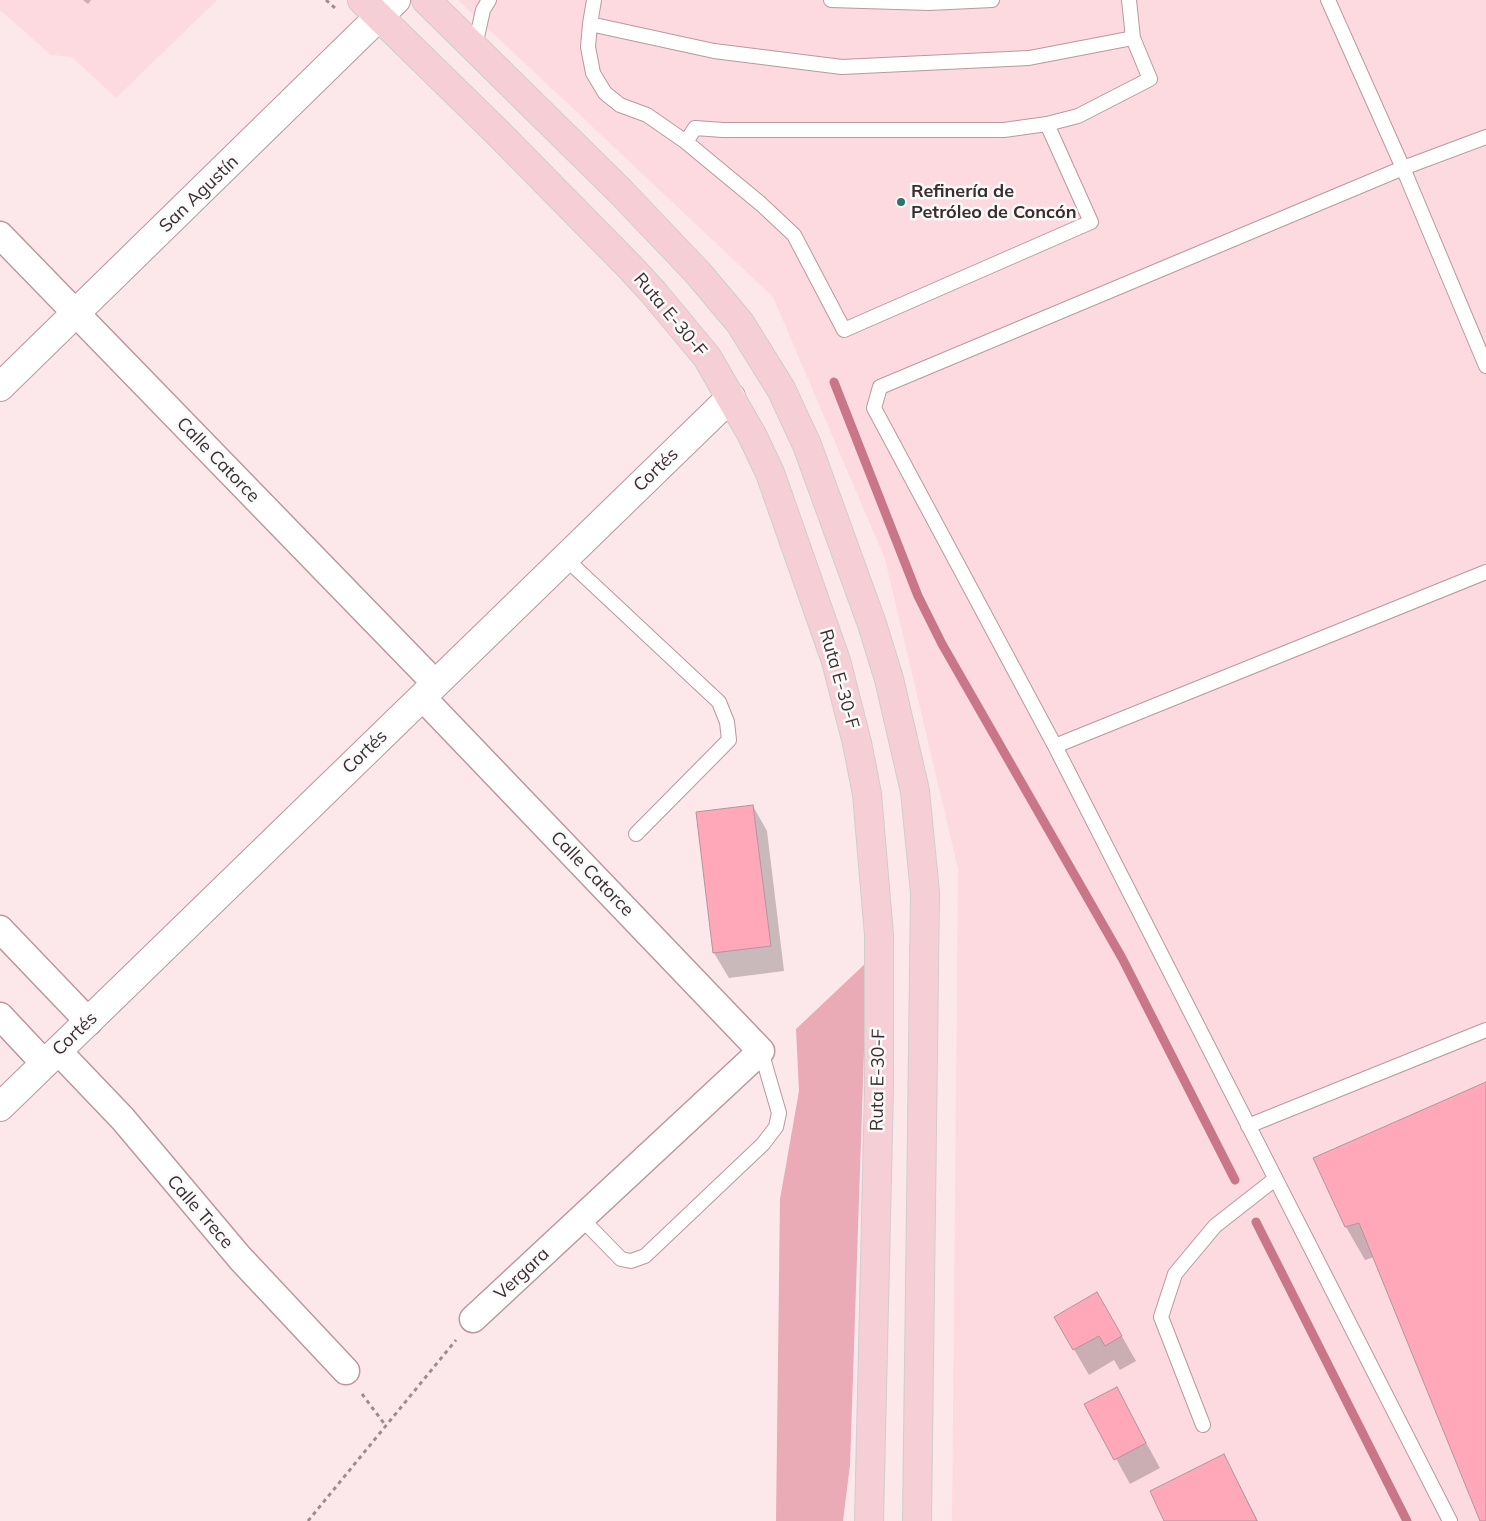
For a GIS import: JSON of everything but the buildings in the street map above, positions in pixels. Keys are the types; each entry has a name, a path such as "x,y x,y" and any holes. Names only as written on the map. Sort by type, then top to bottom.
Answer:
{"highway":[{"path":"426,0 475,46 698,273 720,297 754,343 781,389 807,445 889,679 915,791 925,893 917,1521"},
{"name":"Ruta E-30-F","path":"380,6 653,292 707,357 731,397 770,473 836,661 857,743 867,794 879,935 879,1089 869,1521"}],"main road":[{"name":"San Agustín","path":"0,387 76,314 380,6"},
{"name":"Cortés","path":"0,1108 731,397"}],"street":[{"name":"Calle Catorce","path":"0,236 76,314 429,690 762,1051"},
{"path":"0,929 88,1022"},
{"name":"Calle Trece","path":"0,1016 51,1057 88,1080 240,1258 346,1371"},
{"name":"Vergara","path":"473,1320 762,1051"}],"lane":[{"path":"475,46 483,10 489,0"},
{"path":"594,0 588,47 593,73 605,93 620,104 647,115 686,142 794,235 844,330 1091,222 1047,124"},
{"path":"831,0 929,3 992,0"},
{"path":"686,142 695,128 723,130 1004,130 1047,124 1078,116 1150,79 1133,38 1129,0"},
{"path":"1328,0 1403,168 1486,366"},
{"path":"590,24 714,51 842,67 1029,58 1133,38"},
{"path":"1450,1521 1055,746 874,408 880,386 1403,168 1486,137"},
{"path":"566,558 719,702 727,722 729,740 636,834"},
{"path":"1055,746 1486,572"},
{"path":"1248,1126 1486,1030"},
{"path":"581,1218 621,1259 631,1261 645,1256 763,1144 776,1127 779,1113 762,1051"},
{"path":"1203,1425 1161,1317 1174,1274 1215,1226 1275,1180"}],"path":[{"path":"308,1521 473,1320"},
{"path":"346,1371 386,1426"}],"shaded area":[{"path":"0,0 217,0 116,98 72,57 51,55 0,10"},
{"path":"458,0 1486,0 1486,1521 952,1521 958,869 885,559 773,297"},
{"path":"867,962 850,1465 843,1521 776,1521 780,1199 799,1091 796,1029"}],"waterway":[{"path":"834,382 918,596 942,644 1122,958 1235,1180"},
{"path":"1256,1222 1407,1521"}],"place":[{"name":"Refinería de Petróleo de Concón","path":"901,202"}]}
